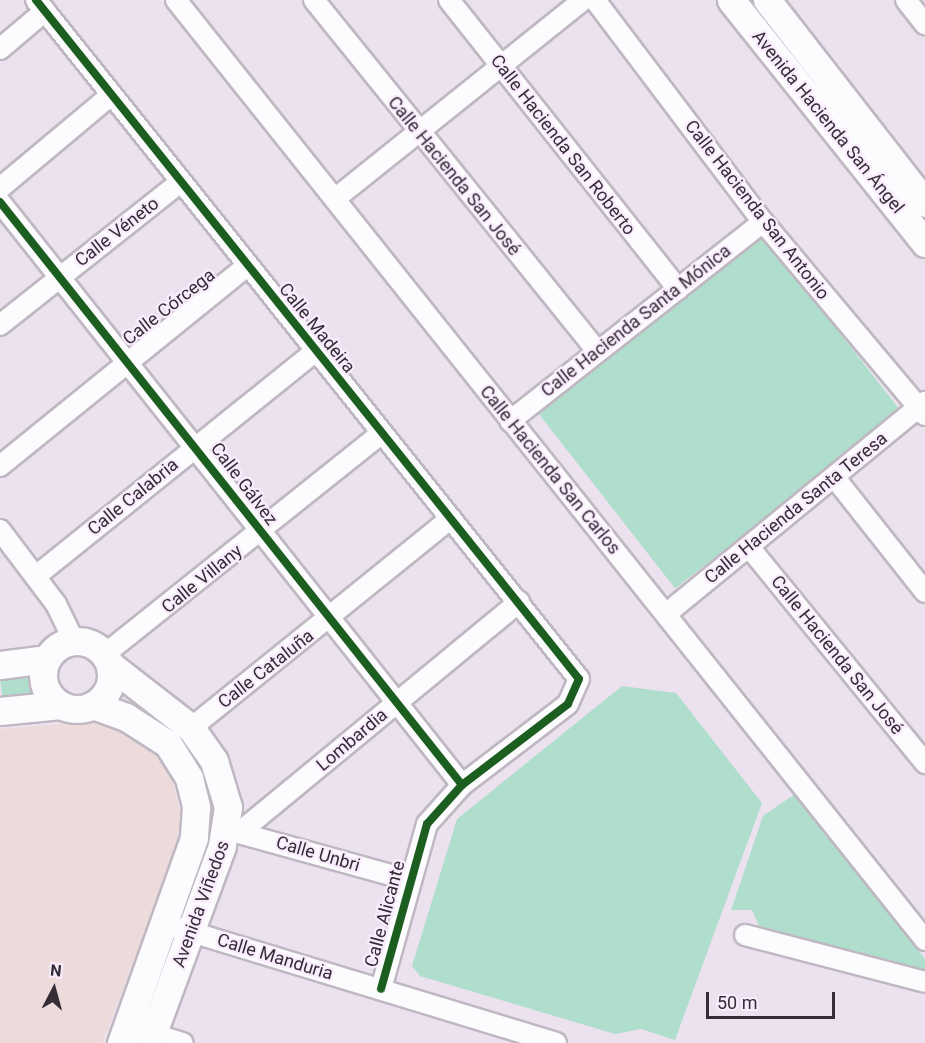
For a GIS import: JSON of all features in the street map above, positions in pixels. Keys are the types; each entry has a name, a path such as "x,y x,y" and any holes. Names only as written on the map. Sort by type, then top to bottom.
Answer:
{"street":[{"name":"Calle Hacienda San Carlos","path":"176,0 925,940"},
{"name":"Calle Hacienda San José","path":"314,0 420,135 596,351"},
{"name":"Calle Hacienda San Roberto","path":"449,0 678,289"},
{"path":"336,198 420,135 583,0"},
{"name":"Calle Hacienda San Antonio","path":"595,0 763,222 923,408"},
{"name":"Avenida Hacienda San Ángel","path":"731,0 925,243"},
{"name":"Avenida Hacienda San Ángel","path":"767,0 925,203"},
{"path":"906,0 925,24"},
{"path":"0,49 41,6"},
{"name":"Calle Madeira","path":"41,6 109,97 577,674"},
{"path":"0,188 109,97"},
{"name":"Calle Véneto","path":"0,326 179,183"},
{"name":"Calle Gálvez","path":"0,202 124,362 196,446 462,786"},
{"name":"Calle Hacienda Santa Mónica","path":"510,421 596,351 763,222"},
{"name":"Calle Córcega","path":"0,466 124,362 247,266"},
{"name":"Calle Calabria","path":"36,576 316,351"},
{"name":"Calle Hacienda Santa Teresa","path":"666,614 923,408"},
{"name":"Calle Villany","path":"107,660 382,433"},
{"path":"835,478 925,592"},
{"name":"Calle Cataluña","path":"192,728 330,619 450,518"},
{"path":"0,530 36,576 74,641 107,660 109,688 93,705 61,705 0,711"},
{"name":"Calle Hacienda San José","path":"749,547 925,763"},
{"name":"Lombardia","path":"234,831 397,703 519,602"},
{"path":"0,665 46,659 74,641"},
{"path":"46,659 46,690 61,705"},
{"name":"Avenida Viñedos","path":"107,660 192,728 220,776 234,831 179,928 121,1043"},
{"name":"Calle Alicante","path":"381,989 409,880 419,847 434,814 462,786 568,704 578,690 577,674"},
{"name":"Avenida Viñedos","path":"93,705 149,730 168,744 189,778 194,838 179,928 151,1039"},
{"name":"Calle Unbri","path":"234,831 409,880"},
{"name":"Calle Manduria","path":"179,928 556,1043"},
{"path":"745,935 925,982"},
{"path":"151,1039 183,1043"}],"shaded area":[{"path":"97,721 141,739 171,774 182,820 169,870 102,1043 0,1043 0,729"}],"green space":[{"path":"764,236 901,412 675,588 538,413"},
{"path":"30,677 33,701 3,704 0,681"},
{"path":"622,686 676,693 762,803 675,1040 641,1029 615,1034 420,976 412,966 457,819"},
{"path":"795,794 925,959 925,973 759,926 752,910 731,910 763,816"}],"cycle path":[{"path":"36,0 579,679 568,704 462,785 427,824 381,989"},
{"path":"0,202 462,785"}]}
